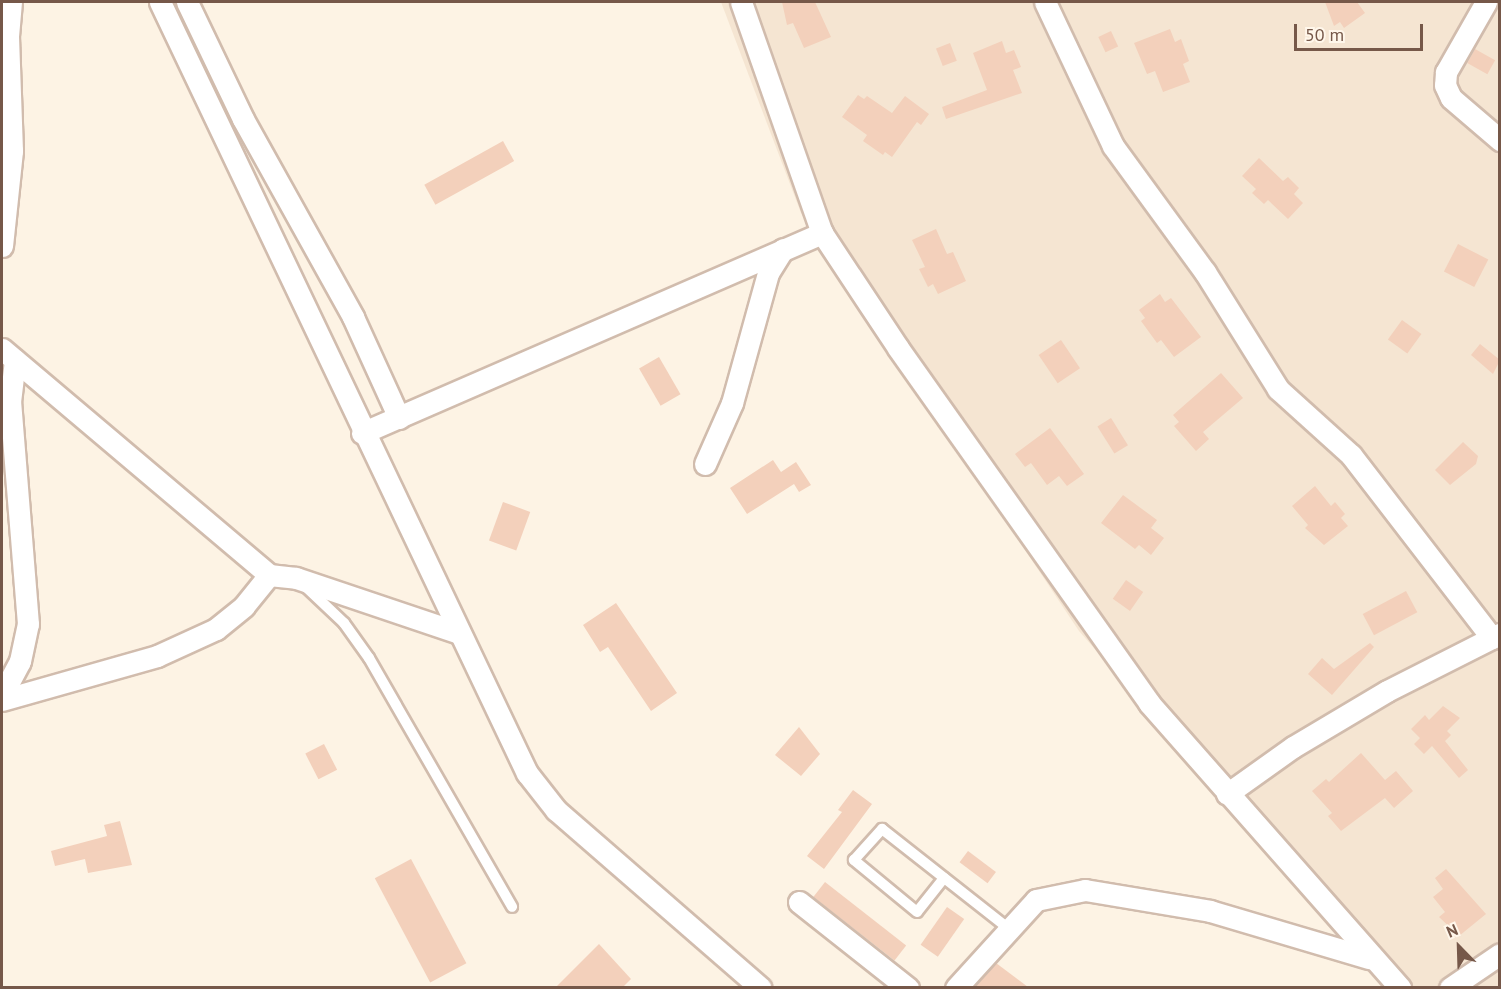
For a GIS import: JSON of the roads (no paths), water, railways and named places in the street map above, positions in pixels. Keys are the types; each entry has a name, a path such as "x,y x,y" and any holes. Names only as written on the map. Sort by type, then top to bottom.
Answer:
{"street":[{"path":"2,246 12,151 8,36 11,2"},
{"path":"160,2 362,433 527,773 541,793 760,987"},
{"path":"187,2 243,119 353,317 399,418"},
{"path":"741,2 822,233 1095,631 1227,794 1400,987"},
{"path":"1045,2 1113,146 1205,272 1278,389 1351,455 1496,636 1387,690 1293,747 1227,794"},
{"path":"1486,2 1446,72 1445,85 1451,98 1500,140"},
{"path":"362,433 822,233"},
{"path":"705,464 732,403 768,273 783,249"},
{"path":"8,354 269,575 296,578 459,633"},
{"path":"2,694 20,662 28,624 8,354"},
{"path":"2,700 157,656 216,629 244,606 269,575"},
{"path":"956,987 1036,900 1084,890 1115,893 1210,911 1372,958"},
{"path":"799,903 908,987"},
{"path":"1450,987 1460,977 1500,954"}],"lane":[{"path":"296,578 344,623 369,658 512,907"},
{"path":"944,878 917,912 854,860 880,828 944,878 1008,928"}]}
